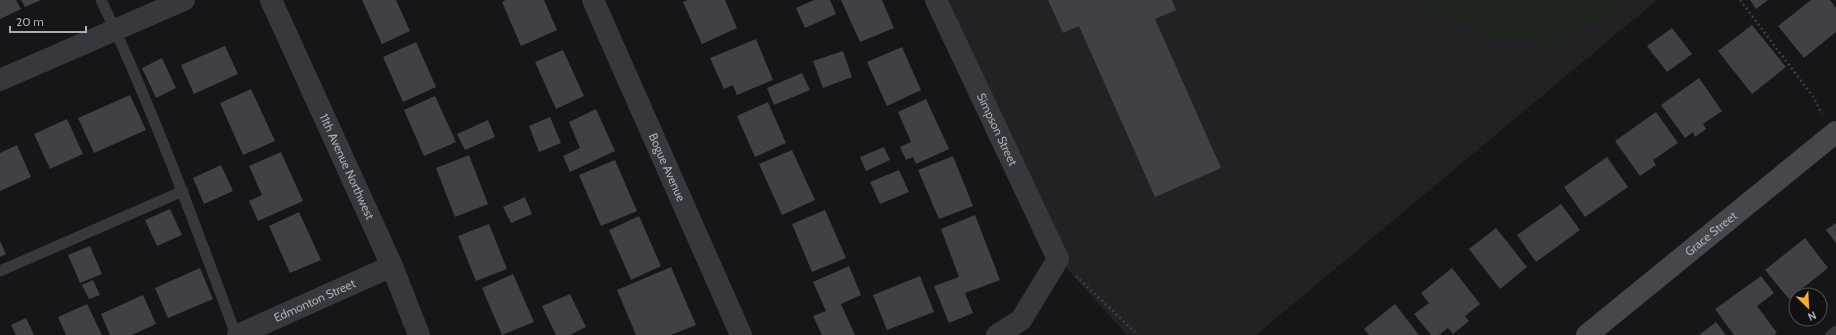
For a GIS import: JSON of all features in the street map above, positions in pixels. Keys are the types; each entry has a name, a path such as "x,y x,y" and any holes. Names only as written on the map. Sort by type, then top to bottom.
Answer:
{"street":[{"path":"0,80 184,0"},
{"name":"11th Avenue Northwest","path":"270,0 392,266 419,335"},
{"name":"Bogue Avenue","path":"593,0 740,335"},
{"name":"Simpson Street","path":"936,0 1058,259"},
{"name":"Grace Street","path":"1587,335 1834,134"},
{"path":"997,335 1020,320 1058,259"},
{"name":"Edmonton Street","path":"237,335 392,266"}],"lane":[{"path":"101,0 182,191 237,335"},
{"path":"0,271 182,191"},
{"path":"1830,335 1836,331"}],"path":[{"path":"1740,0 1814,98 1834,134"},
{"path":"1058,259 1138,335"}],"shaded area":[{"path":"936,0 1657,0 1256,335 1127,335 1058,259"},
{"path":"1426,0 1625,0 1622,5 1554,45 1485,37 1428,6"}],"building":[{"path":"0,0 16,0 21,9 0,19"},
{"path":"21,0 41,0 25,7"},
{"path":"362,0 396,0 410,31 382,44"},
{"path":"506,0 544,0 557,30 521,46 502,2"},
{"path":"688,0 725,0 737,28 702,44 683,2"},
{"path":"814,0 830,0 836,14 805,28 796,8"},
{"path":"841,0 882,0 894,28 860,42"},
{"path":"1048,0 1172,0 1176,10 1155,19 1221,168 1155,197 1079,26 1063,33"},
{"path":"1750,0 1768,0 1756,9"},
{"path":"1811,0 1830,0 1836,8 1836,32 1804,58 1778,26"},
{"path":"1752,25 1786,67 1752,94 1718,51"},
{"path":"1672,28 1692,54 1667,72 1647,46"},
{"path":"756,39 773,80 737,95 733,85 724,89 710,58"},
{"path":"416,42 436,87 403,102 383,57"},
{"path":"225,46 238,74 194,94 181,65"},
{"path":"902,47 921,90 887,106 867,62"},
{"path":"563,50 584,96 556,109 535,62"},
{"path":"843,51 852,77 823,88 813,61"},
{"path":"162,58 176,88 156,98 142,68"},
{"path":"802,73 810,90 774,105 767,88"},
{"path":"1699,78 1722,111 1703,124 1706,129 1695,137 1693,132 1685,138 1661,105"},
{"path":"251,89 275,141 243,155 220,103"},
{"path":"130,95 146,130 94,153 78,118"},
{"path":"435,96 456,142 424,156 404,110"},
{"path":"926,99 949,149 916,164 913,157 906,160 900,147 911,142 898,112"},
{"path":"768,102 786,143 755,157 737,116"},
{"path":"596,109 615,151 570,172 563,156 580,148 569,122"},
{"path":"1656,112 1678,143 1653,160 1656,165 1640,176 1615,141"},
{"path":"550,117 561,143 539,152 529,126"},
{"path":"67,119 83,154 50,169 34,134"},
{"path":"488,120 495,137 465,150 457,134"},
{"path":"17,145 31,177 0,191 0,153"},
{"path":"884,147 890,160 866,171 860,157"},
{"path":"792,150 815,200 782,215 759,164"},
{"path":"281,152 303,201 258,221 249,201 262,195 249,166"},
{"path":"469,155 488,204 455,217 436,168"},
{"path":"953,156 973,206 939,219 918,170"},
{"path":"1607,157 1628,187 1585,217 1564,187"},
{"path":"615,160 637,211 601,226 579,175"},
{"path":"221,165 233,191 204,204 193,178"},
{"path":"899,170 909,192 880,204 870,182"},
{"path":"525,197 532,214 511,223 503,207"},
{"path":"1561,204 1580,230 1536,262 1517,235"},
{"path":"170,209 182,235 157,246 145,220"},
{"path":"825,210 846,258 812,272 792,224"},
{"path":"299,212 321,260 290,273 269,226"},
{"path":"975,215 1000,280 965,293 973,313 949,323 934,286 959,277 941,229"},
{"path":"639,216 661,266 631,280 609,230"},
{"path":"1836,223 1836,243 1826,230"},
{"path":"489,224 507,269 476,281 458,236"},
{"path":"1496,228 1527,267 1500,289 1469,249"},
{"path":"1805,238 1828,268 1804,287 1788,287 1788,298 1765,270"},
{"path":"0,241 6,254 0,257"},
{"path":"90,246 102,274 80,283 68,255"},
{"path":"849,266 861,295 841,304 855,335 822,335 813,316 826,311 813,282"},
{"path":"671,267 696,325 671,335 636,335 617,290"},
{"path":"200,268 213,299 168,318 155,288"},
{"path":"1452,268 1480,304 1465,316 1469,321 1453,334 1448,328 1439,335 1431,335 1414,314 1429,303 1421,293"},
{"path":"513,274 534,322 502,335 482,288"},
{"path":"920,276 934,312 887,330 873,295"},
{"path":"1761,276 1774,293 1757,306 1777,333 1774,335 1734,335 1715,309"},
{"path":"93,280 100,295 89,299 82,285"},
{"path":"570,294 586,327 570,335 556,335 542,306"},
{"path":"143,295 156,324 132,335 110,335 101,314"},
{"path":"87,304 102,335 66,335 58,317"},
{"path":"1395,304 1419,335 1369,335 1364,329"},
{"path":"26,318 34,335 16,335 11,325"},
{"path":"1716,322 1726,335 1699,335"}]}
